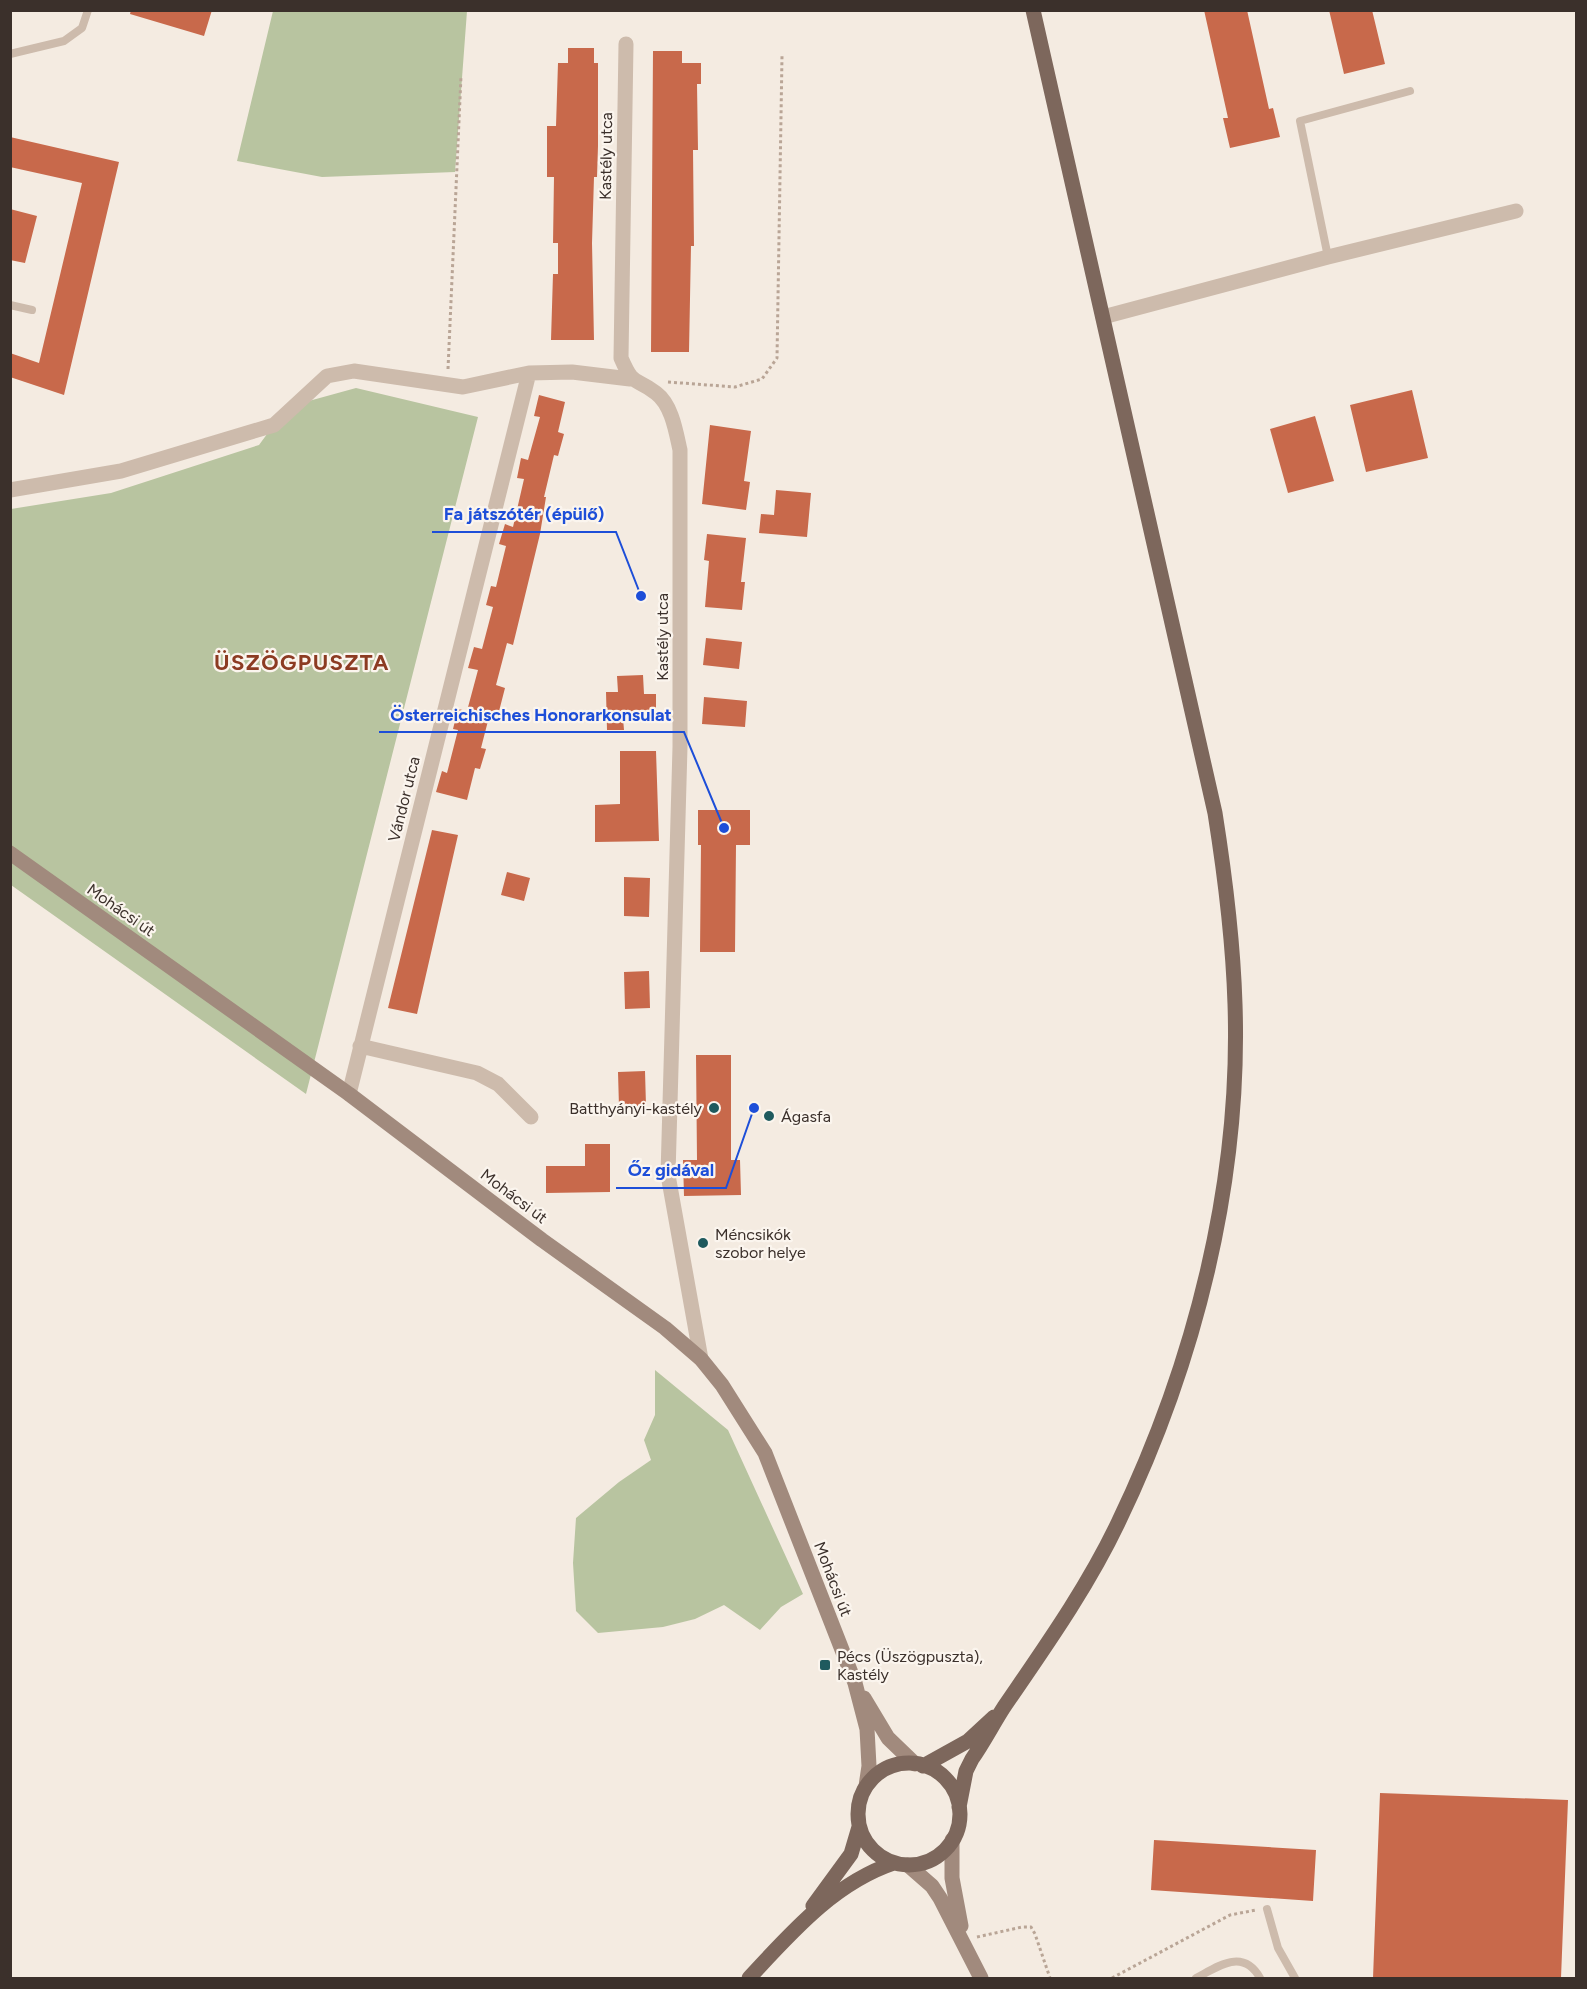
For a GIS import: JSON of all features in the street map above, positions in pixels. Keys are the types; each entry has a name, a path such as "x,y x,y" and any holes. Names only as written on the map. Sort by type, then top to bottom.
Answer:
{"main road":[{"path":"964,1940 952,1878 952,1840 959,1819 966,1771 1003,1709 1045,1650 1085,1585 1118,1525 1160,1428 1197,1312 1212,1252 1225,1176 1234,1089 1235,1005 1229,913 1215,813 1033,10"},
{"name":"Mohácsi út","path":"10,853 348,1094 542,1240 665,1328 701,1359 722,1385 765,1453 855,1683"},
{"path":"855,1683 888,1738 919,1765 947,1781 959,1808"},
{"path":"797,1928 839,1872 850,1854 859,1827 858,1806 866,1786 867,1729 855,1683"},
{"path":"866,1786 883,1771 904,1764 919,1765 968,1741 1003,1709"},
{"path":"859,1827 872,1849 901,1864 932,1886 964,1940 981,1978"},
{"path":"749,1978 797,1928 852,1881 901,1864 919,1864 938,1855 952,1840"}],"street":[{"name":"Kastély utca","path":"626,44 621,358 630,379 658,394 674,422 680,450 680,747 668,1174 701,1359"},
{"path":"1103,317 1328,257 1516,211"},
{"path":"10,490 121,471 274,425 327,376 354,371 463,387 529,374 572,372 630,379"},
{"name":"Vándor utca","path":"348,1094 529,374"},
{"path":"360,1046 477,1073 498,1084 531,1117"}],"lane":[{"path":"10,54 64,41 82,28 88,10"},
{"path":"1328,257 1300,121 1410,91"},
{"path":"10,305 32,310"},
{"path":"1267,1909 1278,1948 1295,1978"},
{"path":"1196,1978 1220,1965 1239,1960 1253,1966 1260,1978"}],"path":[{"path":"665,381 735,387 762,380 777,358 782,56"},
{"path":"447,386 461,76"},
{"path":"1112,1978 1230,1915 1267,1909"},
{"path":"964,1940 1022,1927 1030,1928 1035,1934 1050,1978"}],"green space":[{"path":"273,11 467,11 455,172 322,177 237,161"},
{"path":"356,388 478,417 306,1094 11,885 11,509 111,493 259,445 287,407"},
{"path":"655,1370 728,1430 803,1594 781,1607 760,1630 724,1605 695,1619 663,1627 598,1633 576,1611 573,1563 576,1518 619,1482 651,1460 644,1440 655,1415"}],"building":[{"path":"131,10 212,10 204,36 130,14"},
{"path":"1204,10 1247,10 1269,109 1273,108 1280,137 1230,148 1223,118 1228,118"},
{"path":"1329,10 1372,10 1385,64 1344,74"},
{"path":"568,48 594,48 594,63 598,63 597,177 594,177 592,243 594,340 551,340 553,274 558,274 558,243 553,243 554,177 547,177 547,126 556,126 558,63 568,63"},
{"path":"653,51 682,51 682,63 701,63 701,84 697,84 698,150 693,150 694,246 691,246 689,352 651,352"},
{"path":"10,137 119,162 64,395 10,377 10,353 39,363 82,183 10,167"},
{"path":"10,209 37,216 25,263 10,260"},
{"path":"1412,390 1428,458 1366,472 1350,405"},
{"path":"539,395 565,402 558,432 564,434 558,456 554,455 544,497 546,497 540,534 513,645 507,643 496,685 505,688 497,719 489,717 481,748 486,749 480,769 475,768 467,800 436,792 442,771 447,773 458,730 453,729 458,709 467,711 478,670 468,668 474,647 482,649 493,607 486,605 491,586 496,587 506,546 499,544 505,524 513,527 524,479 517,478 521,458 528,460 540,417 534,416"},
{"path":"1315,416 1334,481 1288,493 1270,429"},
{"path":"710,425 751,431 744,481 750,482 746,510 702,504"},
{"path":"776,490 811,493 807,537 759,533 761,514 774,515"},
{"path":"707,534 746,538 741,582 745,582 742,610 705,607 709,561 704,560"},
{"path":"706,638 742,642 739,669 703,665"},
{"path":"643,675 644,694 656,694 656,717 623,718 624,730 607,730 606,692 618,692 617,676"},
{"path":"704,697 747,701 745,727 702,724"},
{"path":"620,751 656,751 659,841 595,842 595,805 620,804"},
{"path":"698,810 750,810 750,845 736,845 735,952 700,952 701,845 698,845"},
{"path":"432,830 458,835 417,1014 388,1008"},
{"path":"507,872 530,878 524,901 501,895"},
{"path":"624,877 650,878 649,917 624,916"},
{"path":"649,971 650,1008 625,1009 624,972"},
{"name":"Batthyányi-kastély","path":"696,1055 731,1055 731,1160 740,1160 741,1195 684,1196 683,1160 697,1160"},
{"path":"645,1071 646,1106 619,1107 618,1072"},
{"path":"585,1144 610,1144 610,1192 546,1193 546,1166 585,1166"},
{"path":"1380,1793 1568,1800 1561,1978 1373,1978"},
{"path":"1154,1840 1316,1850 1313,1901 1151,1890"}],"place":[{"name":"Fa játszótér (épülő)","path":"641,596"},
{"name":"Österreichisches Honorarkonsulat","path":"724,828"},
{"name":"Batthyányi-kastély","path":"714,1108"},
{"name":"Őz gidával","path":"754,1108"},
{"name":"Ágasfa","path":"769,1116"},
{"name":"Méncsikók szobor helye","path":"703,1243"},
{"name":"Pécs (Üszögpuszta), Kastély","path":"825,1665"}],"district":[{"name":"ÜSZÖGPUSZTA","path":"302,662"}]}
